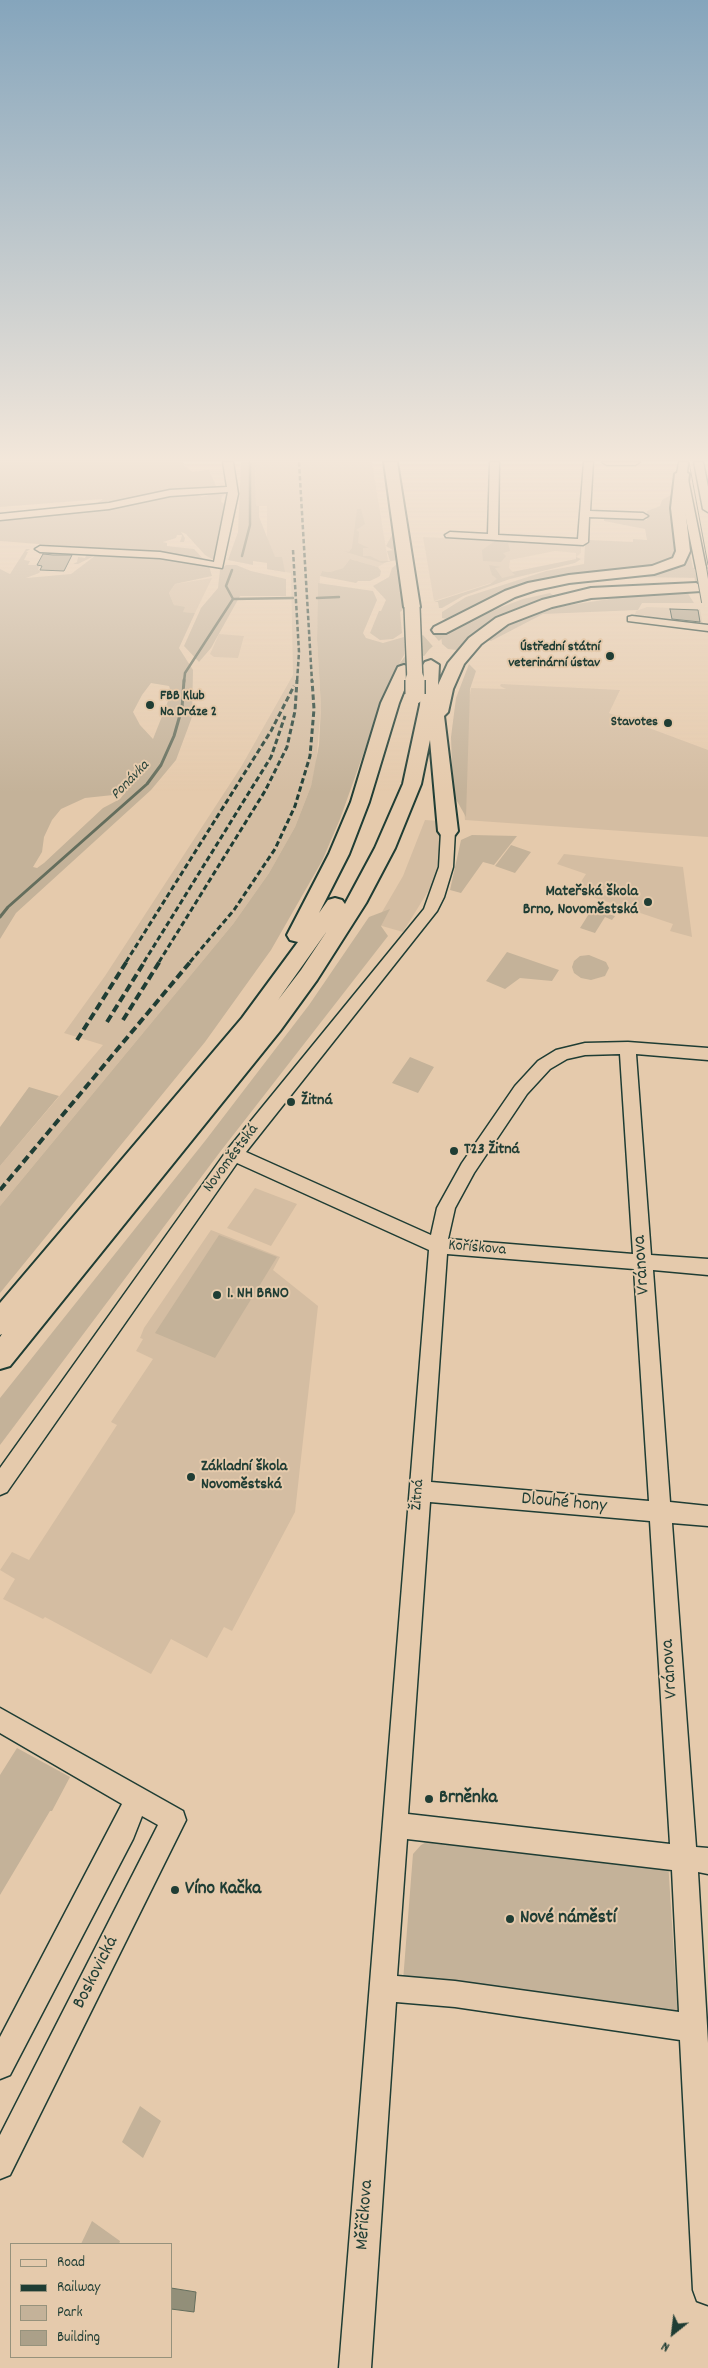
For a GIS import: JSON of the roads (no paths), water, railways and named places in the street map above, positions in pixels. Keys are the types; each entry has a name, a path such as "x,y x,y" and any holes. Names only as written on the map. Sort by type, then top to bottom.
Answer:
{"highway":[{"path":"414,573 433,651 438,690 436,722 448,831"},
{"path":"0,1323 216,1067 308,945 346,888 387,804 398,774 415,694 421,602 417,573"},
{"path":"0,1357 210,1103 309,975 371,877 401,814 412,784 428,712 433,651 475,612 510,594 533,586 569,578 627,573"},
{"path":"475,612 514,598 563,588 697,579"},
{"path":"412,784 427,757 445,689 456,663 475,640 502,621 547,603 584,594 697,579"},
{"path":"216,1067 305,922 339,854 360,802 390,703 404,670"}],"street":[{"path":"696,573 707,605"},
{"path":"632,619 708,628"},
{"name":"Novoměstská","path":"0,1485 234,1154 430,911 437,897 446,867 448,831"},
{"name":"Žitná","path":"395,1825 438,1246 446,1208 456,1187 530,1078 544,1064 562,1054 584,1049 628,1048 708,1054"},
{"name":"Vránova","path":"628,1048 660,1512 696,1859 693,2028 708,2290"},
{"name":"Kořískova","path":"234,1154 438,1246 708,1267"},
{"name":"Dlouhé hony","path":"419,1491 708,1516"},
{"name":"Boskovická","path":"0,1720 174,1820 0,2165"},
{"path":"0,2065 124,1830 137,1798"},
{"path":"693,2028 454,1994 383,1988 395,1825 696,1859"},
{"name":"Měřičkova","path":"355,2368 383,1988"}],"waterway":[{"name":"Ponávka","path":"231,573 226,586 233,599"},
{"path":"317,598 339,597"},
{"path":"233,599 293,598"},
{"name":"Ponávka","path":"184,682 185,673 233,599"},
{"name":"Ponávka","path":"0,917 8,907 147,784 161,765 174,736 182,708 184,680"}],"tunnel":[{"path":"695,582 708,581"},
{"path":"404,670 424,644 440,630"}],"railway":[{"path":"294,573 299,652 297,682"},
{"path":"306,573 312,682"},
{"path":"159,962 265,791 287,747 295,711 297,680"},
{"path":"190,962 234,910 275,849 295,806 310,756 314,709 312,680"},
{"path":"126,962 271,731 294,686"},
{"path":"144,962 271,757 285,716"},
{"path":"77,1040 127,961"},
{"path":"107,1022 145,961"},
{"path":"123,1020 160,961"},
{"path":"0,1190 191,961"}],"place":[{"name":"Ústřední státní veterinární ústav","path":"610,656"},
{"name":"FBB Klub Na Dráze 2","path":"150,705"},
{"name":"Stavotes","path":"668,723"},
{"name":"Mateřská škola Brno, Novoměstská","path":"648,902"},
{"name":"Žitná","path":"291,1102"},
{"name":"T23 Žitná","path":"454,1151"},
{"name":"1. NH BRNO","path":"217,1295"},
{"name":"Základní škola Novoměstská","path":"191,1477"},
{"name":"Brněnka","path":"429,1799"},
{"name":"Víno Kačka","path":"175,1890"},
{"name":"Nové náměstí","path":"510,1919"}]}
